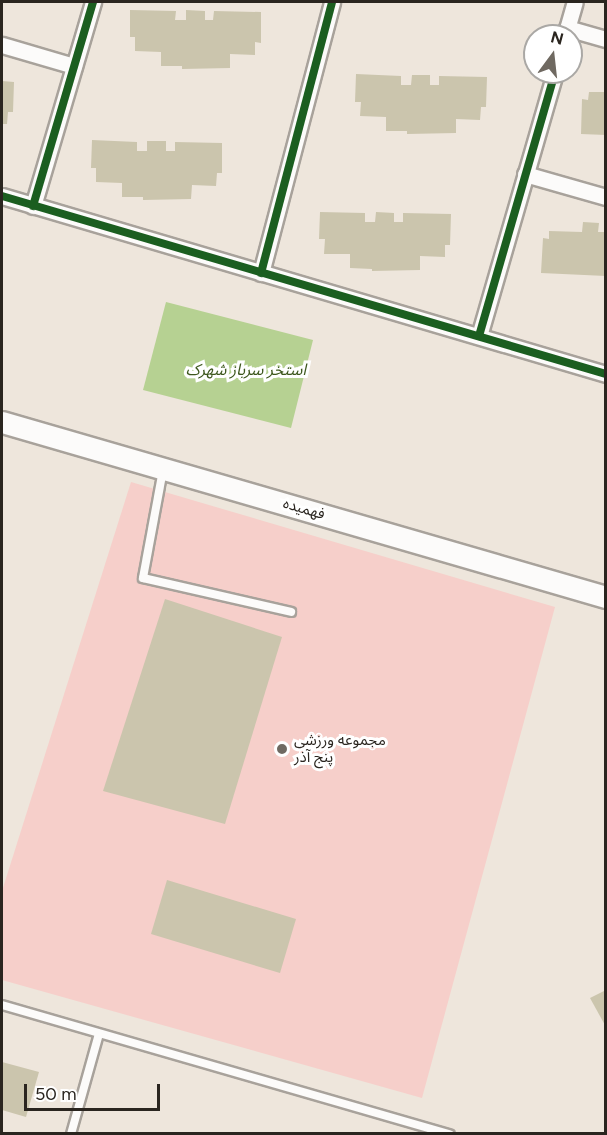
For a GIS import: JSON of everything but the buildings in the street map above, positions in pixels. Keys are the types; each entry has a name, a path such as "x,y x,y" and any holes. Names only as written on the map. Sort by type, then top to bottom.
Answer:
{"main road":[{"name":"فهمیده","path":"2,422 606,597"}],"street":[{"path":"33,206 93,2"},
{"path":"261,273 332,2"},
{"path":"568,24 575,2"},
{"path":"583,35 606,39"},
{"path":"2,45 74,66"},
{"path":"479,336 551,84"},
{"path":"525,174 606,197"},
{"path":"2,196 606,374"}],"lane":[{"path":"164,469 143,578 291,612"},
{"path":"2,1005 450,1134"},
{"path":"71,1134 99,1034"}],"shaded area":[{"name":"مجموعه ورزشی پنج آذر","path":"131,482 555,607 422,1098 2,980 2,891"}],"water":[{"name":"استخر سرباز شهرک","path":"166,302 313,340 291,428 143,390"}],"cycle path":[{"path":"33,206 93,2"},
{"path":"261,273 332,2"},
{"path":"479,336 552,84"},
{"path":"2,196 606,374"}],"place":[{"name":"مجموعه ورزشی پنج آذر","path":"282,749"}]}
